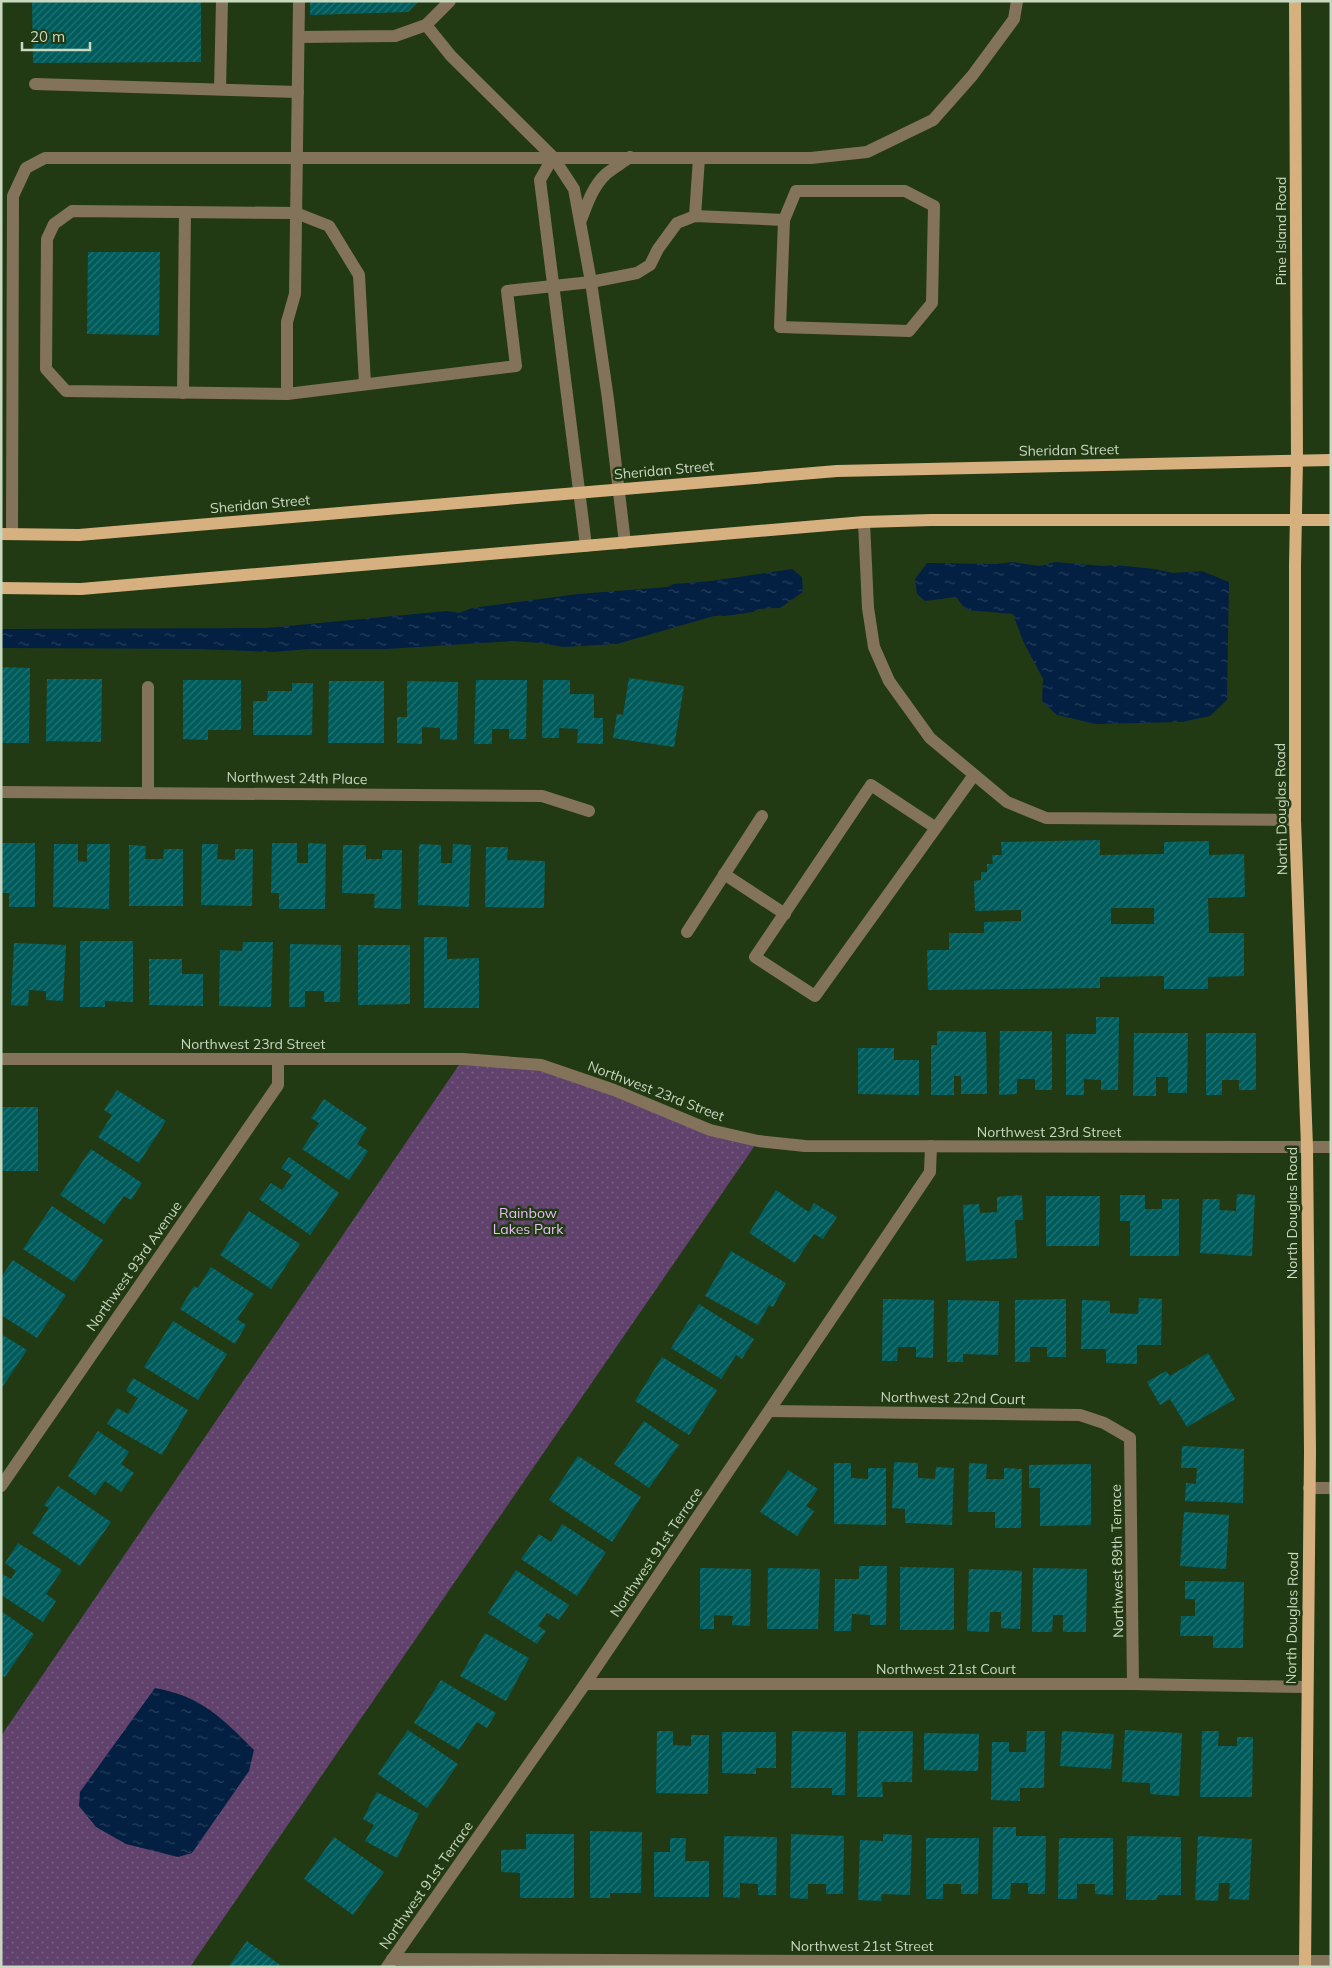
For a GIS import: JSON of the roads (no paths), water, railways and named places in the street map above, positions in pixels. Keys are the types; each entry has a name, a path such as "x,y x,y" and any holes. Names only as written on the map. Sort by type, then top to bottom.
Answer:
{"main road":[{"name":"Pine Island Road","path":"1295,1 1297,460"},
{"name":"North Douglas Road","path":"1297,460 1295,519 1295,820 1307,1147 1309,1488 1305,1964"},
{"name":"Sheridan Street","path":"7,534 79,535 838,471 1331,460"},
{"path":"1,588 81,588 864,522 1331,520"}],"street":[{"path":"220,89 222,1"},
{"path":"287,394 287,322 295,294 298,158 298,1"},
{"path":"299,37 395,36 426,25 450,1"},
{"path":"7,534 13,196 26,168 45,158 811,158 867,152 933,120 972,76 1014,19 1017,1"},
{"path":"426,25 451,56 553,157 574,189 592,282 625,542"},
{"path":"35,84 298,92"},
{"path":"553,157 540,180 586,546"},
{"path":"580,223 588,202 600,180 608,172 630,158"},
{"path":"695,216 699,158"},
{"path":"796,191 905,191 934,206 932,303 909,331 780,327 784,220 796,191"},
{"path":"365,384 359,275 329,226 296,213 72,211 54,224 47,239 46,369 66,391 287,394 516,366 507,291 592,282 637,273 650,265 658,249 677,223 695,216 784,220"},
{"path":"183,392 185,212"},
{"path":"864,522 868,608 874,648 889,681 930,738 1007,802 1046,818 1295,820"},
{"path":"148,688 148,792"},
{"path":"936,828 871,785 755,957 815,996 936,828 974,775"},
{"name":"Northwest 24th Place","path":"1,792 542,796 589,811"},
{"path":"687,932 762,816"},
{"path":"724,874 785,914"},
{"name":"Northwest 23rd Street","path":"1,1058 464,1059 541,1065 614,1090 710,1130 758,1141 805,1146 1331,1147"},
{"name":"Northwest 93rd Avenue","path":"1,1486 278,1085 278,1059"},
{"name":"Northwest 91st Terrace","path":"390,1963 585,1684 930,1172 931,1146"},
{"name":"Northwest 22nd Court","path":"770,1410 1080,1415 1104,1423 1130,1438"},
{"name":"Northwest 89th Terrace","path":"1130,1438 1133,1684"},
{"path":"1309,1488 1331,1488"},
{"name":"Northwest 21st Court","path":"585,1684 1133,1684 1306,1687"},
{"name":"Northwest 21st Street","path":"390,1963 1305,1964 1331,1960"}],"water":[{"path":"1013,562 1039,566 1055,562 1103,566 1115,565 1155,569 1173,573 1202,571 1229,582 1227,700 1210,716 1182,722 1096,724 1057,715 1042,701 1043,679 1023,641 1013,614 966,610 956,597 925,601 917,594 915,579 927,563 996,564"},
{"path":"792,569 802,577 803,592 780,608 758,609 753,612 714,616 617,644 563,647 513,641 387,649 309,649 273,652 198,649 1,648 1,629 266,628 447,611 459,613 472,608 578,594 667,587 674,584 711,581"},
{"path":"155,1688 185,1697 210,1710 254,1750 249,1771 192,1853 178,1857 126,1844 96,1827 79,1806 80,1792"}],"park label":[{"name":"Rainbow Lakes Park","path":"528,1222"}]}
